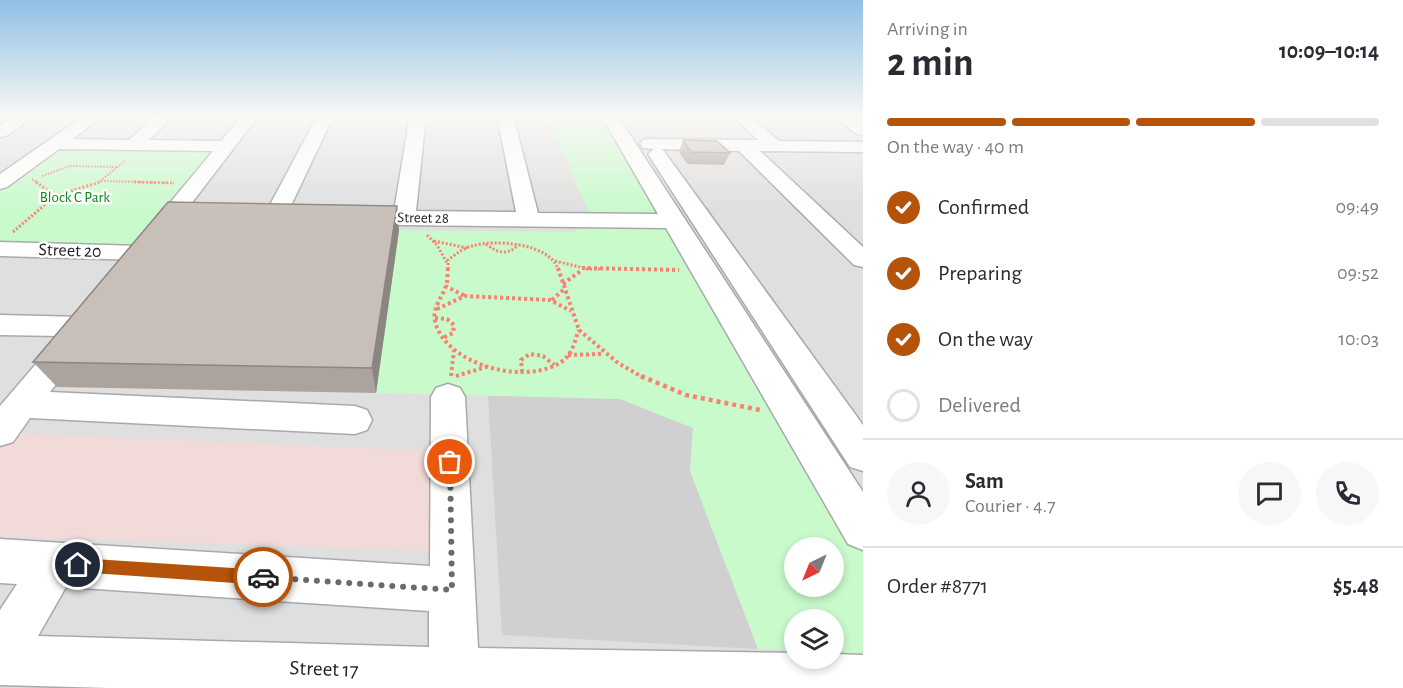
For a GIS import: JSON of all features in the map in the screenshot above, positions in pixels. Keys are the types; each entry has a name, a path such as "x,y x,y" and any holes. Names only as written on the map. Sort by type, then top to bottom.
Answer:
{"street":[{"path":"0,183 50,147"},
{"name":"Street 20","path":"3,243 134,263 182,216 226,147"},
{"path":"275,216 310,147"},
{"path":"411,218 416,147"},
{"path":"512,147 528,219"},
{"path":"640,147 654,162 863,455"},
{"path":"646,147 676,221 863,530"},
{"path":"654,162 738,147"},
{"path":"745,147 863,260"},
{"path":"834,147 858,154"},
{"path":"252,216 298,217"},
{"name":"Street 28","path":"333,217 676,221"},
{"path":"0,325 91,318 0,431"},
{"path":"429,677 452,590 449,388"},
{"path":"788,405 825,400"},
{"path":"21,404 355,420"},
{"path":"0,561 452,590"},
{"path":"0,655 55,564"},
{"name":"Street 17","path":"0,660 185,677 429,677 654,681 863,680"}],"path":[{"path":"101,181 136,147"},
{"path":"33,179 70,166 118,167"},
{"path":"3,243 55,196 101,181 175,183"},
{"path":"411,218 434,241 447,263"},
{"path":"434,241 468,248"},
{"path":"579,330 567,356 554,365 522,372 487,367 459,354 443,338 435,318 445,286 447,263 451,256 468,248 486,244 518,244 539,251 554,261 586,269 706,271"},
{"path":"486,244 502,252 513,250 518,244"},
{"path":"554,261 579,330 604,354 645,378 696,399 733,408 788,405"},
{"path":"552,300 576,273 586,269"},
{"path":"445,286 465,297"},
{"path":"436,309 465,297 552,300 572,311"},
{"path":"435,318 449,320 454,325 453,333 443,338"},
{"path":"522,372 521,360 530,354 540,355 554,365"},
{"path":"567,356 604,354"},
{"path":"449,388 460,374 487,367"}],"shaded area":[{"path":"0,147 863,147 863,688 0,688"},
{"path":"488,395 620,399 693,428 690,471 758,649 502,635"},
{"path":"9,433 430,451 430,551 0,536 0,445"}],"green space":[{"name":"Block C Park","path":"69,147 216,149 131,246 0,245 0,189 55,149"},
{"path":"561,147 621,147 661,217 589,214"},
{"path":"576,224 668,226 863,549 863,654 844,653 844,609 784,609 784,650 758,649 690,471 693,428 620,399 376,393 399,230 577,232"}],"building":[{"path":"688,147 724,147 730,153 691,152"},
{"path":"168,202 397,206 372,368 33,362"}],"way so far":[{"path":"263,577 452,590 450,462"}],"route":[{"path":"78,565 263,577"}]}
